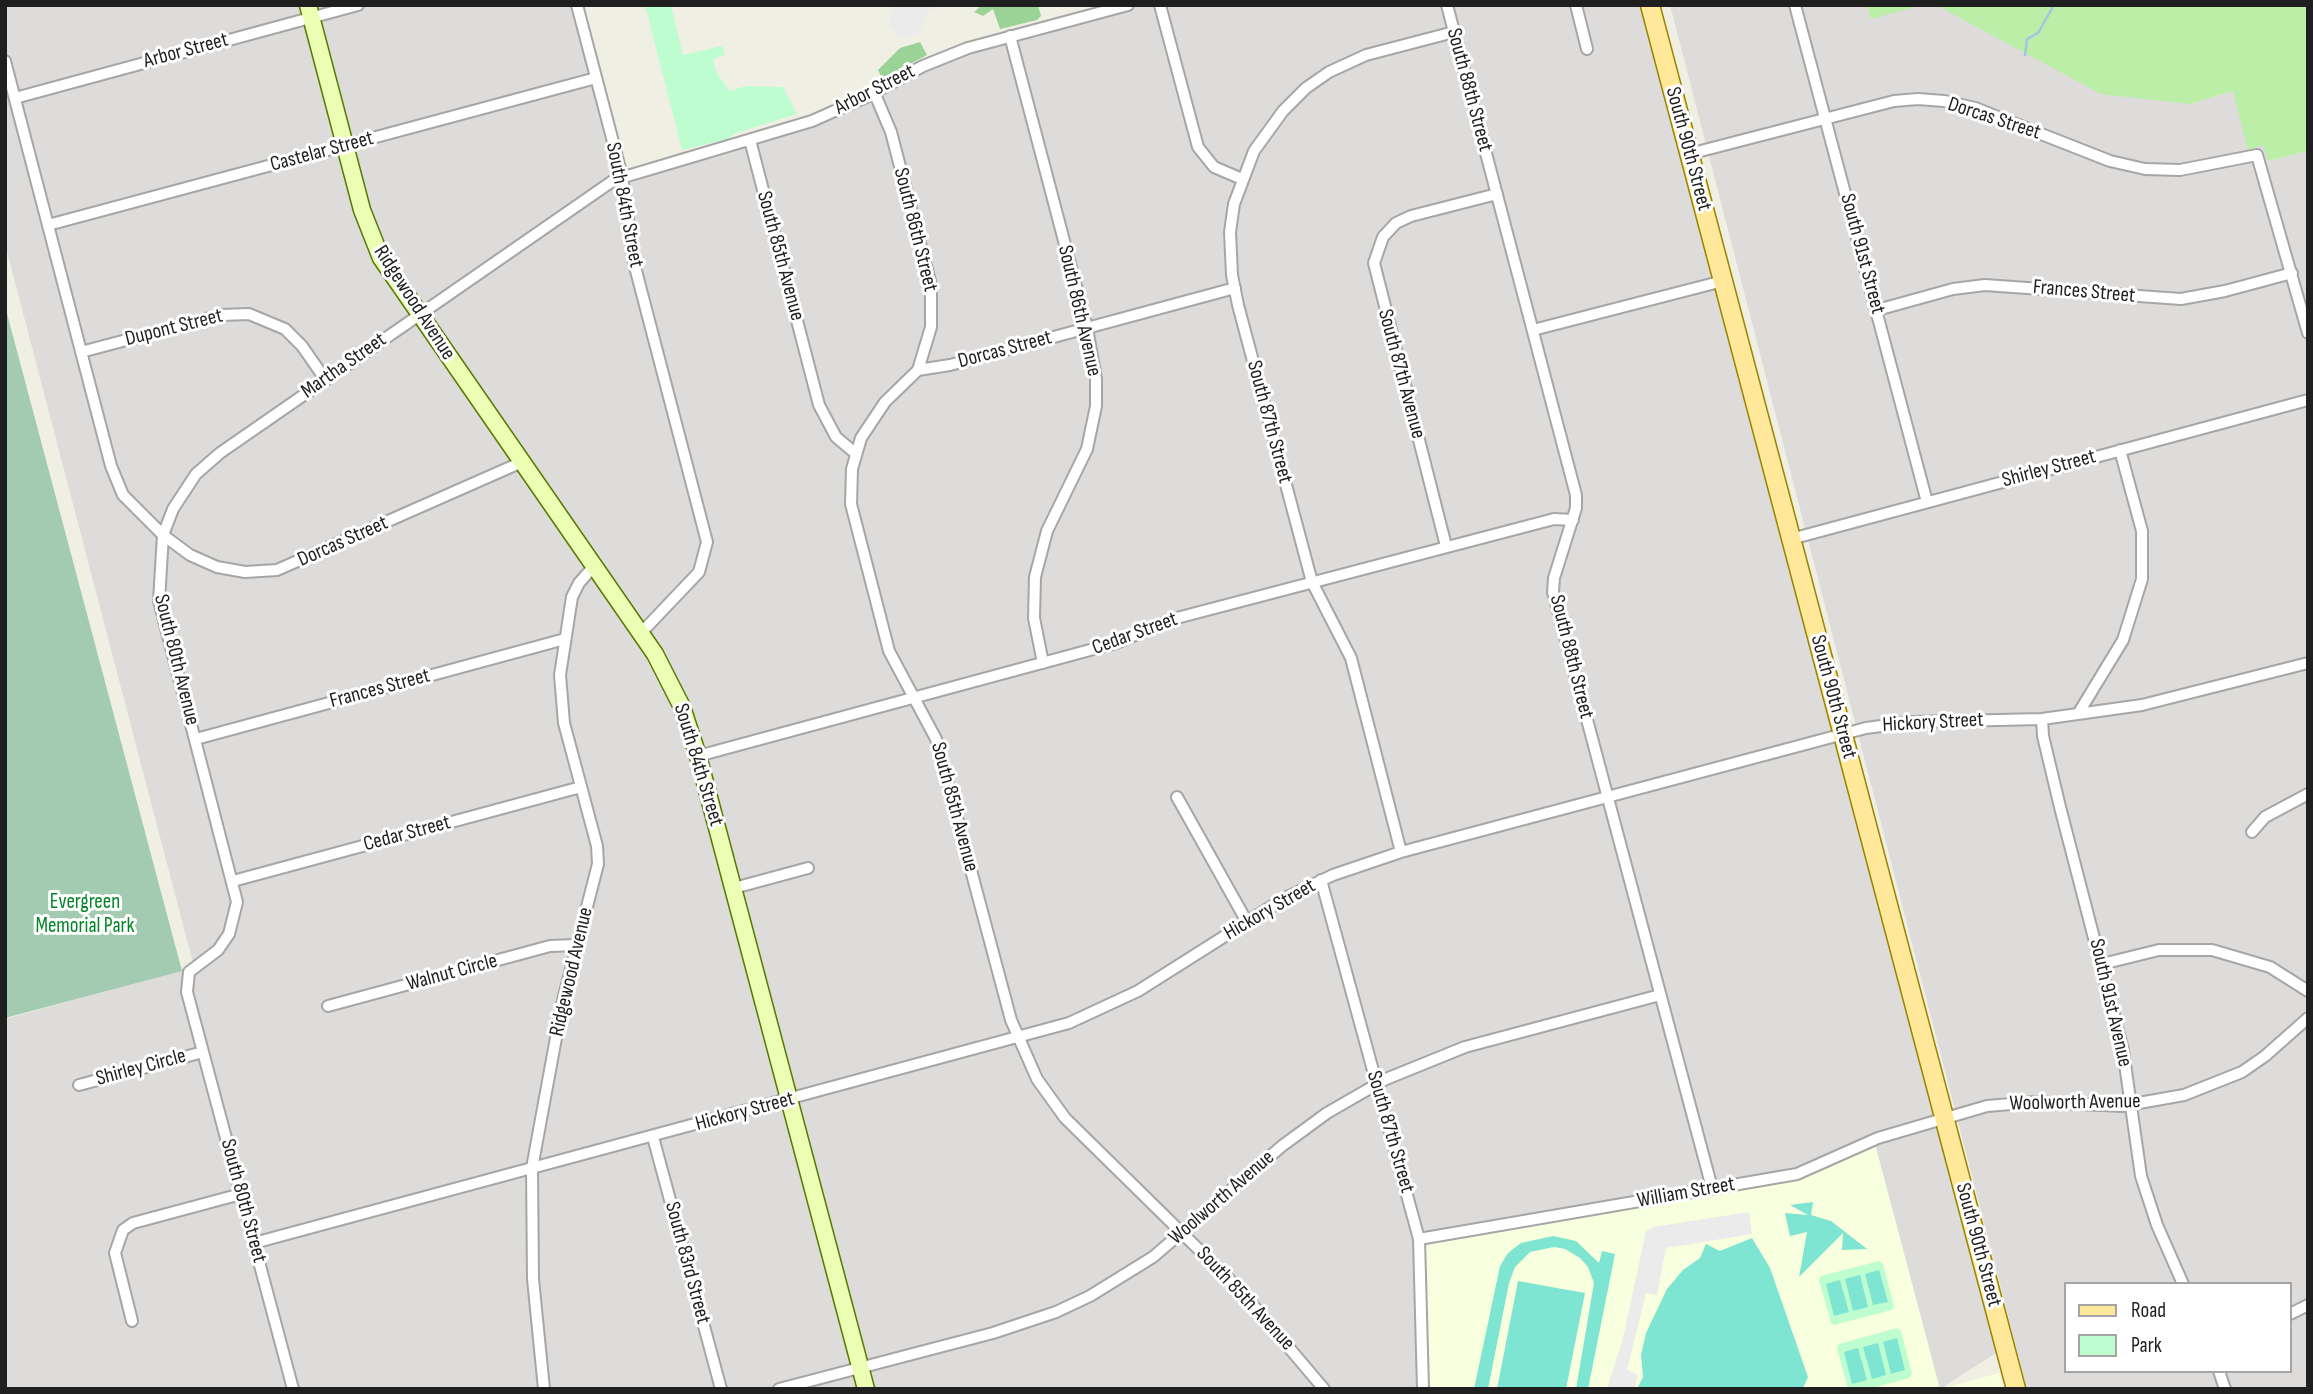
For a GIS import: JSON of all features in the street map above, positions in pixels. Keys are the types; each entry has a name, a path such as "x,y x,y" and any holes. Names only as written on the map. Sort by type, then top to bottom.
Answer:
{"main road":[{"name":"South 90th Street","path":"1650,5 2016,1389"},
{"name":"Ridgewood Avenue","path":"310,11 374,245 418,315 641,633"},
{"name":"South 84th Street","path":"641,633 674,688 698,756 866,1389"}],"street":[{"name":"Arbor Street","path":"15,97 310,11 358,5"},
{"name":"South 84th Street","path":"577,5 622,176 634,263 707,542 699,572 641,633"},
{"name":"Arbor Street","path":"622,176 812,121 944,56 1128,5"},
{"path":"1160,5 1198,148 1214,167 1242,179 1254,151 1271,125 1295,98 1318,79 1366,55 1454,32"},
{"name":"South 88th Street","path":"1447,5 1576,495 1573,520 1554,578 1553,592 1712,1188"},
{"path":"1576,5 1587,48"},
{"name":"South 91st Street","path":"1795,5 1927,502"},
{"name":"South 86th Avenue","path":"1010,36 1087,328 1096,379 1092,430 1081,467 1047,531 1035,577 1034,618 1043,663"},
{"path":"5,61 117,484 130,503 163,535"},
{"name":"Castelar Street","path":"48,225 596,78"},
{"name":"South 86th Street","path":"874,92 891,132 931,285 931,327 918,370"},
{"name":"Dorcas Street","path":"1689,154 1894,101 1944,101 1975,108 2110,161 2145,169 2180,170 2257,155 2292,273"},
{"name":"South 85th Avenue","path":"750,140 820,405 836,437 855,453 850,486 854,521 889,651 936,739 1018,1039 1038,1079 1065,1118 1249,1298 1324,1389"},
{"name":"Martha Street","path":"163,535 173,509 204,466 325,379 622,176"},
{"name":"South 87th Street","path":"1242,179 1230,232 1235,288 1312,582 1351,658 1401,852"},
{"name":"South 87th Avenue","path":"1446,547 1374,273 1375,254 1383,237 1396,223 1411,216 1497,194"},
{"path":"2292,273 2308,333"},
{"name":"Frances Street","path":"1877,310 1969,286 2013,285 2180,299 2225,291 2292,273"},
{"path":"1533,330 1723,281"},
{"name":"Dorcas Street","path":"918,370 950,365 1235,288"},
{"name":"Dupont Street","path":"81,352 221,314 249,314 285,329 302,346 325,379"},
{"path":"855,453 874,415 918,370"},
{"name":"Shirley Street","path":"1791,539 2308,400"},
{"path":"2078,714 2123,640 2142,579 2142,531 2120,450"},
{"name":"Dorcas Street","path":"163,535 190,555 217,567 246,572 276,570 522,462"},
{"name":"Cedar Street","path":"698,756 1116,643 1173,619 1554,519 1573,520"},
{"name":"South 80th Avenue","path":"163,535 159,600 233,881 236,914 229,934 218,950 188,974 187,992 193,1014"},
{"name":"Ridgewood Avenue","path":"544,1389 533,1279 532,1168 576,945 598,864 597,846 560,704 560,675 575,590 594,566"},
{"name":"Frances Street","path":"196,739 565,639"},
{"name":"Hickory Street","path":"254,1243 1018,1039 1069,1023 1112,1005 1321,880 1401,852 1843,733 1912,722 2042,719 2078,714 2173,698 2308,663"},
{"name":"South 91st Avenue","path":"2042,719 2043,736 2057,796 2123,1050 2137,1153 2148,1202 2182,1282"},
{"name":"Cedar Street","path":"233,881 581,787"},
{"path":"2252,832 2264,817 2308,794"},
{"path":"1177,797 1247,922"},
{"path":"734,888 808,868"},
{"name":"South 87th Street","path":"1321,880 1419,1238 1423,1389"},
{"name":"Walnut Circle","path":"328,1006 551,946 576,945"},
{"path":"2102,964 2159,950 2212,950 2270,967 2308,991"},
{"name":"Woolworth Avenue","path":"779,1389 993,1334 1056,1312 1125,1276 1182,1233 1282,1146 1327,1114 1376,1085 1465,1047 1660,995"},
{"name":"South 80th Street","path":"193,1014 293,1389"},
{"name":"Woolworth Avenue","path":"1944,1118 2016,1102 2131,1105 2184,1094 2235,1076 2265,1056 2308,1018"},
{"name":"Shirley Circle","path":"79,1084 203,1052"},
{"name":"William Street","path":"1419,1238 1803,1173 1878,1138 1944,1118"},
{"name":"South 83rd Street","path":"653,1137 721,1389"},
{"path":"132,1321 115,1253 119,1235 133,1223 241,1194"},
{"path":"2292,1313 2308,1305"}],"shaded area":[{"path":"5,5 578,5 614,180 589,198 777,132 968,48 1130,5 1648,5 1996,1353 1940,1389 874,1389 719,830 865,1389 5,1389 5,1019 194,967 5,244"},
{"path":"896,5 938,5 927,13 919,34 907,38 897,36 890,25 889,15"},
{"path":"1670,5 1867,5 1871,18 1923,5 1936,5 1988,31 2190,104 2233,91 2264,145 2268,161 2308,151 2308,1389 2027,1389"},
{"path":"1874,1140 1940,1389 1423,1389 1419,1239 1797,1174"},
{"path":"1813,1202 1811,1215 1831,1221 1867,1249 1842,1250 1843,1233 1799,1277 1807,1232 1790,1236 1785,1213 1808,1215 1790,1205"},
{"path":"1749,1212 1752,1234 1666,1248 1657,1295 1646,1293 1627,1370 1638,1375 1634,1389 1607,1389 1623,1338 1646,1231 1653,1227"},
{"path":"1553,1236 1576,1241 1599,1263 1602,1251 1615,1254 1588,1389 1576,1389 1594,1283 1588,1267 1580,1258 1565,1249 1554,1247 1530,1252 1515,1267 1509,1283 1488,1389 1474,1389 1500,1266 1508,1253 1521,1243"},
{"path":"1752,1238 1770,1268 1808,1377 1803,1388 1637,1389 1643,1377 1641,1355 1646,1333 1667,1289 1683,1270 1700,1258 1706,1244 1720,1251"},
{"path":"1879,1270 1888,1302 1873,1305 1865,1274"},
{"path":"1860,1275 1868,1307 1853,1311 1845,1279"},
{"path":"1840,1280 1849,1312 1834,1316 1826,1284"},
{"path":"1518,1281 1585,1293 1566,1389 1497,1389"},
{"path":"1897,1338 1905,1370 1891,1374 1883,1342"},
{"path":"1878,1343 1886,1375 1872,1379 1863,1347"},
{"path":"1858,1348 1867,1380 1852,1384 1844,1352"},
{"path":"1999,1373 2003,1389 1941,1389"}],"green space":[{"path":"645,5 671,5 683,55 722,46 725,55 713,59 717,74 730,91 746,86 783,87 797,114 736,133 728,139 682,150"},
{"path":"982,5 1038,5 1041,16 1037,20 1000,29 993,9 983,16 974,12"},
{"path":"1867,5 1923,5 1871,19"},
{"path":"1936,5 2308,5 2308,151 2268,161 2263,145 2248,150 2233,91 2190,104 2101,94"},
{"path":"920,42 927,55 882,79 878,70 900,48"},
{"name":"Evergreen Memorial Park","path":"5,306 182,971 5,1018"},
{"path":"1879,1261 1883,1264 1894,1306 1892,1310 1834,1325 1831,1323 1819,1280 1821,1276"},
{"path":"1897,1328 1901,1331 1912,1374 1909,1378 1869,1389 1848,1389 1837,1348 1839,1344"}],"waterway":[{"path":"2025,55 2027,39 2038,33 2054,5"}]}
